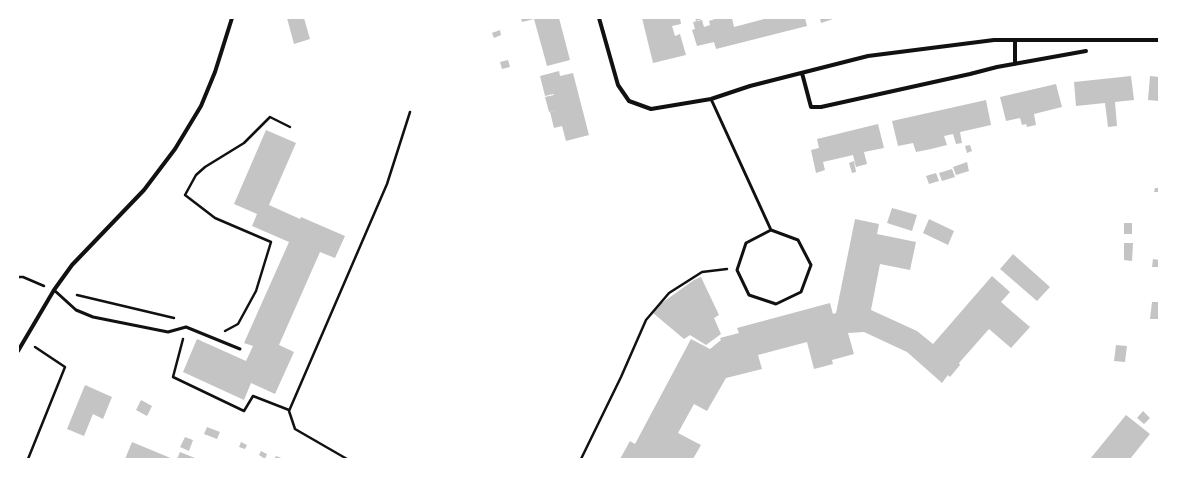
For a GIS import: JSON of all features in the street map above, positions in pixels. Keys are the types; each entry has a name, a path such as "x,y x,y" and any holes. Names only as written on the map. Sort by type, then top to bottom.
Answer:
{"street":[{"path":"18,351 54,290 72,265 144,190 175,149 201,106 232,18"},
{"path":"599,18 618,85 629,101 652,109 711,99 750,86 868,56 994,40 1159,40"},
{"path":"1015,40 1015,64"},
{"path":"802,73 811,107 821,107 1015,64 1086,52"}],"lane":[{"path":"711,99 771,230 798,240 811,265 802,292 776,304 749,295 737,270 746,243 771,230"},
{"path":"54,290 76,310 94,317 168,332 186,327 240,349"}],"path":[{"path":"348,459 295,429 289,410 387,184 410,112"},
{"path":"219,329 226,331 238,324 256,291 271,242 215,218 185,195 196,175 204,167 244,143 270,117 290,127"},
{"path":"581,459 621,377 646,320 669,293 702,272 737,268"},
{"path":"18,277 23,277 54,290"},
{"path":"76,295 185,321 186,327 173,377 244,411 253,396 289,410"},
{"path":"24,340 65,367 28,459"}],"building":[{"path":"287,18 304,18 310,39 294,44"},
{"path":"521,18 559,18 570,60 547,66 534,19 522,22"},
{"path":"642,18 680,18 681,24 672,26 675,36 680,34 686,55 653,63"},
{"path":"695,18 702,18 702,19 696,21"},
{"path":"718,18 732,18 734,27 768,18 805,18 807,26 716,49 714,42 697,46 692,30 695,29 693,22 702,20 704,27 710,25 709,21"},
{"path":"820,18 836,18 821,23"},
{"path":"500,30 501,35 494,38 492,33"},
{"path":"508,60 510,67 502,69 500,62"},
{"path":"559,71 560,76 573,73 589,135 566,141 562,126 554,128 550,112 558,110 549,112 545,97 554,95 545,96 540,76"},
{"path":"1131,76 1134,100 1115,102 1117,126 1108,127 1105,103 1076,106 1074,82"},
{"path":"1150,76 1159,77 1159,101 1148,100"},
{"path":"1056,84 1062,107 1034,114 1036,125 1027,127 1026,124 1022,125 1020,118 1006,121 1000,97"},
{"path":"986,100 991,125 960,132 962,143 956,144 953,134 944,136 947,145 931,149 916,152 913,143 898,146 892,121"},
{"path":"878,124 884,148 864,152 867,164 856,167 853,155 823,162 825,170 816,173 811,150 819,148 817,139"},
{"path":"266,130 296,143 269,205 300,219 301,217 345,236 335,258 320,252 279,345 294,352 275,394 251,383 244,400 183,372 197,339 246,361 253,346 244,343 289,242 252,226 257,214 234,204"},
{"path":"970,145 972,151 967,153 965,146"},
{"path":"854,161 856,172 852,173 849,163"},
{"path":"967,162 969,171 956,175 953,167"},
{"path":"952,169 955,177 942,181 939,173"},
{"path":"936,173 939,181 929,184 926,176"},
{"path":"1155,188 1159,188 1159,192 1154,192"},
{"path":"892,208 917,215 912,231 887,223"},
{"path":"855,219 879,224 877,234 916,242 910,270 880,264 871,310 917,331 933,344 992,276 1010,292 1001,302 1030,327 1011,348 989,329 959,363 960,365 950,377 948,375 942,383 907,352 864,332 848,333 854,354 832,360 833,364 814,369 807,342 758,355 762,369 726,378 707,411 694,404 678,433 701,445 693,459 620,459 630,441 635,444 691,339 710,349 721,340 720,338 739,333 737,328 830,303 833,314 836,313"},
{"path":"929,219 954,231 948,245 923,233"},
{"path":"1124,223 1132,223 1132,234 1124,234"},
{"path":"1124,243 1133,243 1132,261 1124,260"},
{"path":"1013,254 1050,287 1037,301 1000,269"},
{"path":"1153,259 1159,260 1159,267 1152,267"},
{"path":"701,277 719,315 714,318 721,334 706,345 690,335 684,339 653,313 659,305 694,280"},
{"path":"1152,302 1159,302 1159,319 1150,319"},
{"path":"1116,345 1127,346 1125,362 1114,361"},
{"path":"85,385 112,397 103,419 93,414 84,436 67,429"},
{"path":"141,400 152,406 147,416 136,410"},
{"path":"1143,411 1150,418 1144,424 1137,418"},
{"path":"1126,415 1150,434 1130,459 1090,459"},
{"path":"207,427 220,432 217,439 204,434"},
{"path":"185,437 193,440 189,451 180,447"},
{"path":"132,442 173,459 125,459"},
{"path":"241,442 247,445 245,449 239,447"},
{"path":"261,451 267,454 265,459 259,455"},
{"path":"180,452 195,458 177,459"},
{"path":"276,456 284,459 274,459"}]}
